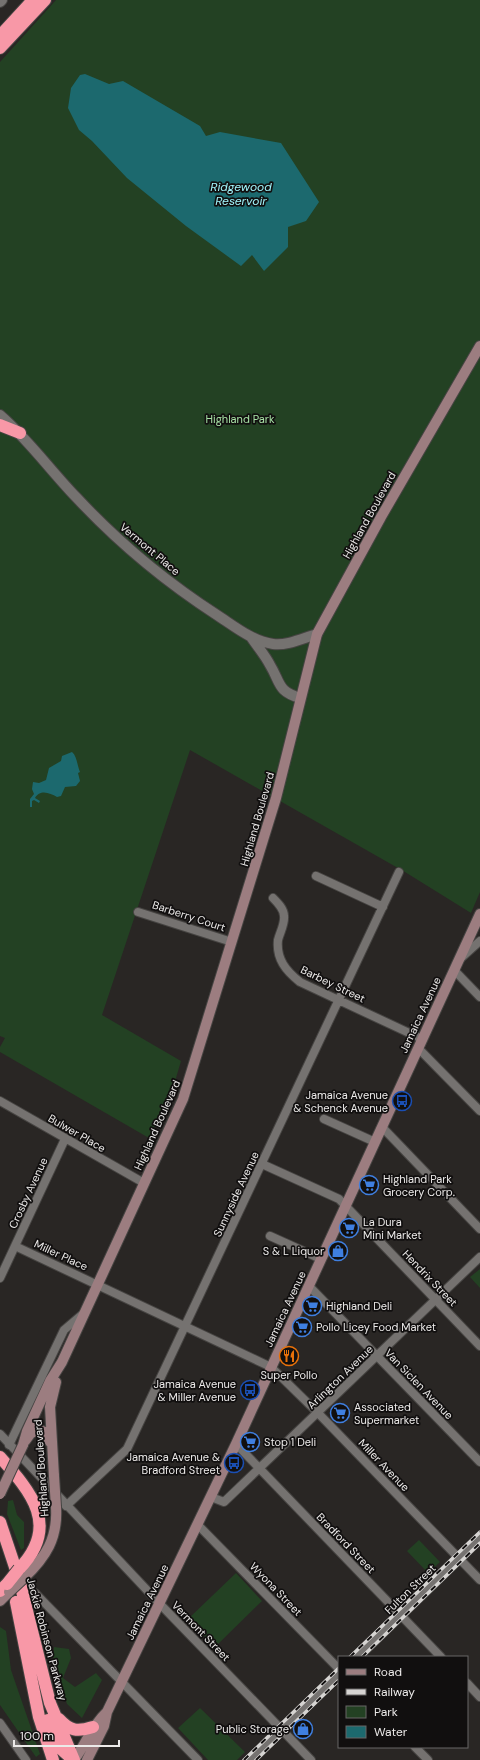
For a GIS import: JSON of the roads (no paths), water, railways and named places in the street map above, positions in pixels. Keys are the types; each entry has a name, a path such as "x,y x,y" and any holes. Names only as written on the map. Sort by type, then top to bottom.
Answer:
{"highway":[{"path":"0,36 33,0"},
{"path":"0,48 45,0"},
{"path":"0,425 20,433"},
{"path":"0,1457 30,1491 37,1508 39,1530 34,1549 27,1566 0,1591"},
{"name":"Jackie Robinson Parkway","path":"0,1522 19,1579 54,1715 74,1760"},
{"name":"Jackie Robinson Parkway","path":"0,1546 16,1600 34,1688"},
{"path":"0,1585 27,1566"},
{"path":"34,1688 40,1717 53,1760"},
{"path":"34,1688 58,1744 66,1754 74,1760"},
{"path":"54,1715 70,1729 79,1731 93,1727"}],"main road":[{"name":"Highland Boulevard","path":"0,1494 24,1444 27,1432 50,1381 62,1362 183,1099 276,798 317,634 381,517 480,346"},
{"name":"Jamaica Avenue","path":"87,1760 104,1726 107,1712 236,1444 480,914"},
{"name":"Highland Boulevard","path":"0,1601 27,1566 48,1551 53,1540 61,1506 54,1476 50,1407 62,1362"},
{"path":"24,1444 34,1432 39,1430 44,1431 48,1436 53,1456"},
{"name":"Jamaica Avenue","path":"74,1760 93,1727 107,1712"}],"street":[{"name":"Vermont Place","path":"0,415 20,433 76,497 110,531 158,572 208,609 251,637 275,644 291,642 317,634"},
{"path":"251,637 271,666 279,685 285,692 300,698"},
{"name":"Sunnyside Avenue","path":"61,1506 127,1449 399,872"},
{"path":"316,876 383,907"},
{"name":"Barbey Street","path":"273,898 281,908 285,917 278,940 278,952 285,969 300,982 339,1000 420,1043 480,1111"},
{"name":"Barberry Court","path":"138,912 232,942"},
{"path":"480,941 456,966 480,997"},
{"name":"Bulwer Place","path":"0,1101 144,1183"},
{"path":"324,1119 375,1142"},
{"path":"382,1127 480,1229"},
{"name":"Crosby Avenue","path":"0,1278 66,1139"},
{"name":"Hendrix Street","path":"262,1164 339,1199 480,1346"},
{"path":"270,1236 321,1259"},
{"name":"Miller Place","path":"15,1246 98,1284"},
{"name":"Arlington Avenue","path":"211,1497 224,1502 480,1256"},
{"name":"Miller Avenue","path":"98,1284 271,1367 318,1413 480,1580"},
{"name":"Van Siclen Avenue","path":"309,1286 480,1462"},
{"name":"Highland Boulevard","path":"9,1445 64,1330 84,1312"},
{"path":"0,1434 9,1445"},
{"name":"Bradford Street","path":"236,1444 440,1656"},
{"name":"Vermont Street","path":"9,1445 44,1482 61,1506 160,1604 311,1760"},
{"name":"Wyona Street","path":"198,1525 338,1668"},
{"name":"Fulton Street","path":"358,1656 480,1538"},
{"path":"35,1593 198,1760"},
{"path":"250,1760 338,1675"},
{"path":"468,1684 480,1697"},
{"path":"0,1723 26,1760"},
{"path":"416,1748 428,1760"}],"water":[{"name":"Ridgewood Reservoir","path":"85,74 109,84 123,81 200,126 206,136 220,132 281,143 319,202 306,221 288,227 288,247 264,271 252,255 241,266 186,226 127,178 92,141 79,130 68,108 71,88 80,75"},
{"path":"72,752 76,758 80,772 78,773 80,781 76,786 65,787 61,796 57,797 51,794 40,793 35,798 40,801 39,803 34,800 32,801 32,807 30,807 30,799 34,794 32,789 33,782 39,783 46,780 49,768 61,761 62,756"}],"railway":[{"path":"351,1656 480,1532"},
{"path":"363,1656 480,1543"},
{"path":"244,1760 338,1669"},
{"path":"256,1760 338,1681"}],"place":[{"name":"Jamaica Avenue & Schenck Avenue","path":"402,1101"},
{"name":"Highland Park Grocery Corp.","path":"369,1185"},
{"name":"La Dura Mini Market","path":"349,1228"},
{"name":"S & L Liquor","path":"338,1251"},
{"name":"Highland Deli","path":"312,1306"},
{"name":"Pollo Licey Food Market","path":"302,1327"},
{"name":"Super Pollo","path":"289,1356"},
{"name":"Jamaica Avenue & Miller Avenue","path":"250,1390"},
{"name":"Associated Supermarket","path":"340,1413"},
{"name":"Stop 1 Deli","path":"250,1442"},
{"name":"Jamaica Avenue & Bradford Street","path":"234,1463"},
{"name":"Public Storage","path":"303,1729"}],"park label":[{"name":"Highland Park","path":"240,419"}]}
